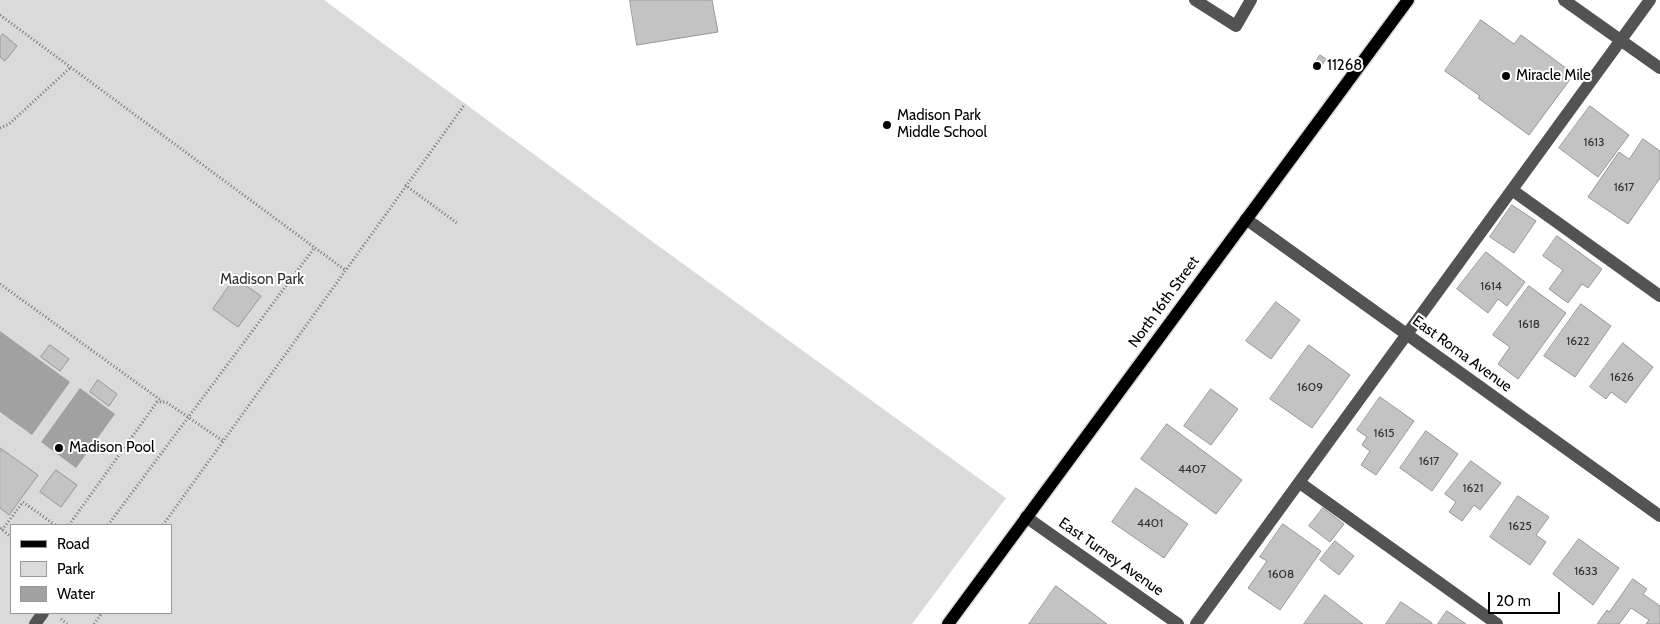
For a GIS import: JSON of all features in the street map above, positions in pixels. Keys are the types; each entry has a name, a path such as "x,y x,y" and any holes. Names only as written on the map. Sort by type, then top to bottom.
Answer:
{"main road":[{"name":"North 16th Street","path":"948,624 1408,0"}],"street":[{"path":"1195,0 1236,26 1252,0"},
{"path":"1564,0 1660,68"},
{"path":"1196,624 1650,0"},
{"path":"1512,190 1660,296"},
{"name":"East Roma Avenue","path":"1246,219 1660,516"},
{"path":"1300,482 1498,624"},
{"name":"East Turney Avenue","path":"1026,517 1178,624"}],"path":[{"path":"0,15 345,270"},
{"path":"0,128 9,124 71,67"},
{"path":"165,524 465,104"},
{"path":"406,185 457,223"},
{"path":"109,524 315,247"},
{"path":"0,284 162,402"},
{"path":"70,524 157,402 166,402 223,441"},
{"path":"1,529 23,502 54,524"}],"green space":[{"name":"Madison Park","path":"0,0 324,0 1006,498 912,624 0,624"}],"water":[{"path":"0,331 70,382 32,435 0,412"},
{"path":"80,388 115,414 76,468 41,442"}],"building":[{"path":"630,0 712,0 718,32 637,45"},
{"path":"1481,20 1514,44 1521,35 1574,74 1529,135 1445,71"},
{"path":"3,34 17,46 5,61 0,57 0,38"},
{"path":"1320,55 1326,59 1320,68 1312,67"},
{"path":"1590,106 1629,135 1598,177 1559,148"},
{"path":"1643,139 1660,151 1660,178 1628,224 1588,197 1619,152 1629,159"},
{"path":"1512,205 1536,221 1514,253 1490,237"},
{"path":"1557,236 1602,269 1588,288 1582,284 1568,303 1549,289 1563,270 1543,256"},
{"path":"1486,252 1525,282 1507,306 1498,299 1488,313 1457,289"},
{"path":"235,278 261,296 238,327 213,309"},
{"path":"1529,286 1566,313 1518,379 1498,364 1510,347 1493,335"},
{"path":"1276,302 1300,320 1271,359 1246,341"},
{"path":"1581,304 1611,326 1575,377 1544,356"},
{"path":"1623,343 1653,367 1626,403 1611,392 1606,399 1590,387"},
{"path":"50,345 69,359 60,371 41,357"},
{"path":"1309,345 1350,375 1312,428 1270,399"},
{"path":"98,380 117,394 109,406 90,392"},
{"path":"1211,389 1238,409 1211,445 1184,426"},
{"path":"1380,397 1414,421 1376,475 1361,465 1370,451 1362,445 1367,437 1357,430"},
{"path":"1167,424 1242,480 1216,514 1141,459"},
{"path":"1426,431 1458,454 1432,491 1400,468"},
{"path":"0,448 38,475 9,515 0,508"},
{"path":"1471,461 1501,483 1480,510 1474,505 1462,521 1449,512 1456,502 1445,494"},
{"path":"56,470 77,485 61,507 40,492"},
{"path":"1136,488 1188,524 1164,558 1112,522"},
{"path":"1518,496 1549,517 1536,535 1546,542 1530,565 1490,537"},
{"path":"1323,508 1344,524 1330,542 1309,526"},
{"path":"1283,524 1321,551 1280,610 1248,588 1267,561 1260,557"},
{"path":"1579,539 1619,568 1593,605 1553,574"},
{"path":"1335,541 1354,556 1339,575 1320,560"},
{"path":"1633,579 1647,589 1643,594 1660,606 1660,624 1646,624 1649,620 1631,608 1619,624 1597,624 1607,610 1609,612"},
{"path":"1056,586 1107,624 1029,624"},
{"path":"1325,595 1363,624 1304,624"},
{"path":"1401,602 1432,623 1432,624 1386,624"},
{"path":"1447,611 1466,624 1438,624"}],"place":[{"name":"11268","path":"1317,66"},
{"name":"Miracle Mile","path":"1506,76"},
{"name":"Madison Park Middle School","path":"887,125"},
{"name":"Madison Pool","path":"59,448"}]}
